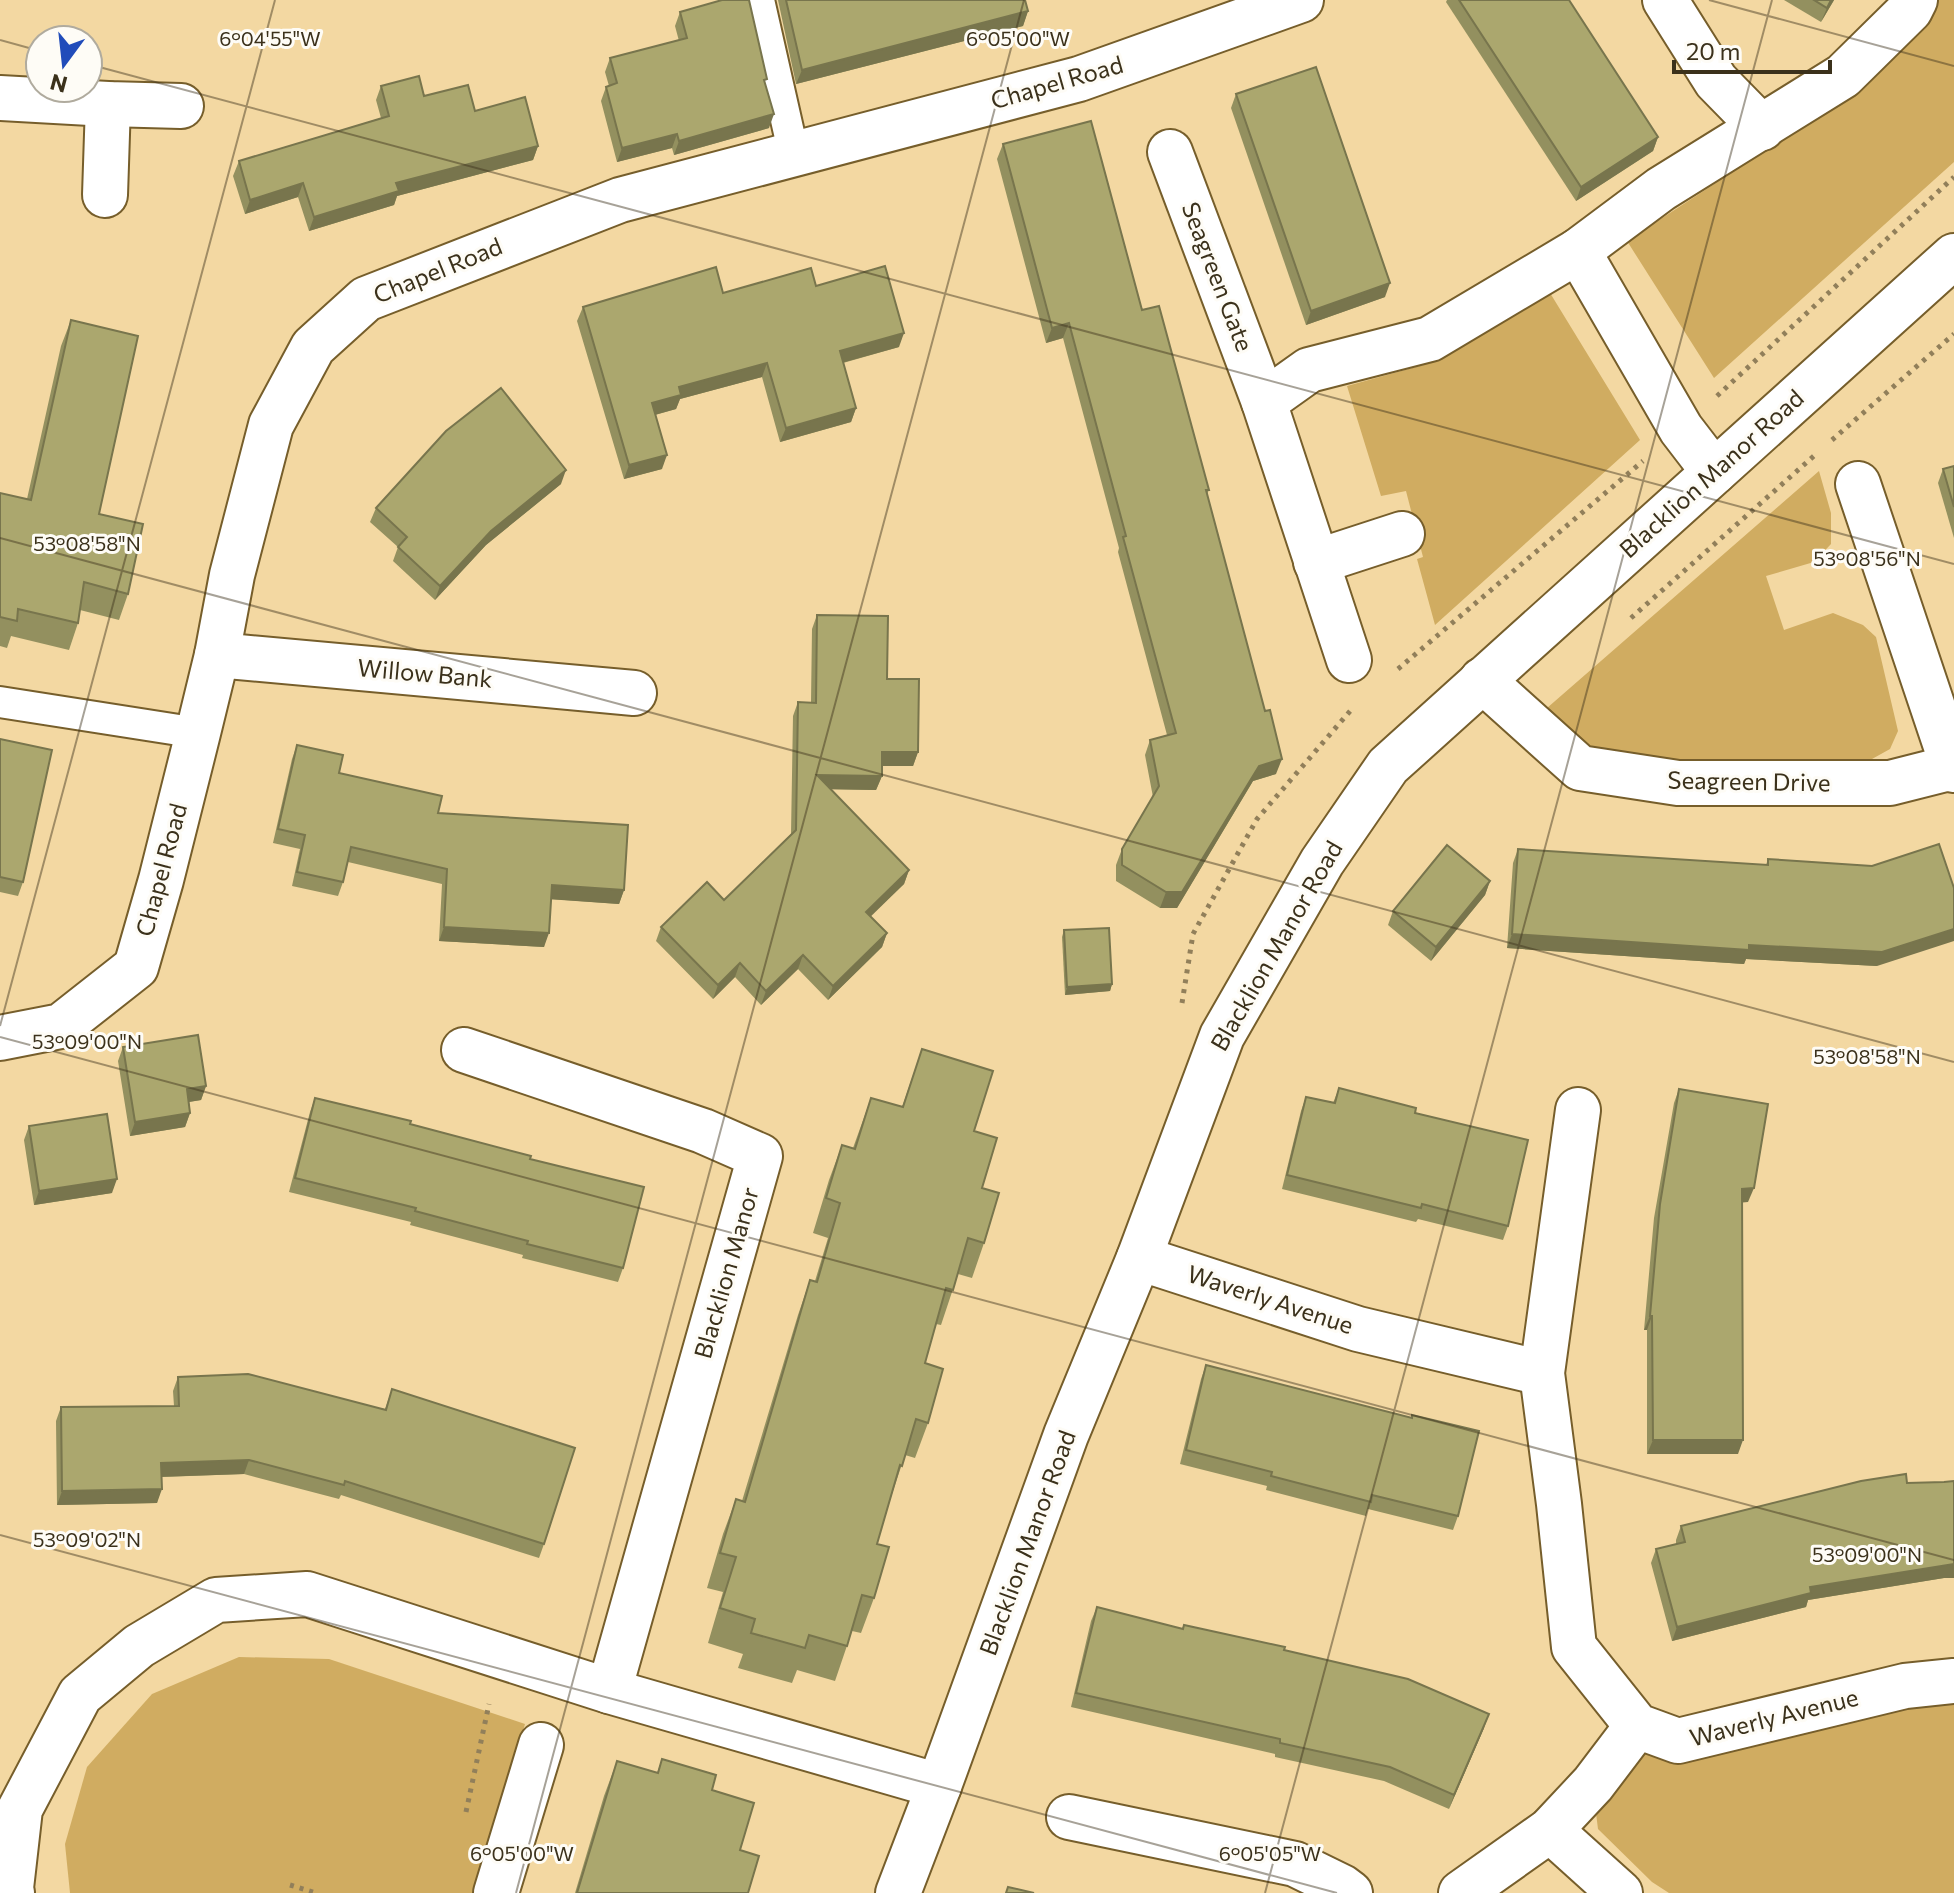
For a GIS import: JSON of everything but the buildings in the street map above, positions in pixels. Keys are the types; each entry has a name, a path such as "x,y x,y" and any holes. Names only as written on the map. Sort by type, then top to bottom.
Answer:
{"street":[{"name":"Chapel Road","path":"0,1038 61,1026 136,967 198,733 232,575 271,425 313,347 366,299 620,200 1079,79 1301,0"},
{"path":"1665,0 1716,81 1762,128"},
{"path":"1264,402 1309,370 1430,339 1578,251 1661,189 1843,76 1910,10 1915,0"},
{"path":"0,98 181,106"},
{"path":"105,195 108,104"},
{"name":"Seagreen Gate","path":"1170,152 1264,402 1349,660"},
{"path":"1578,251 1681,429 1714,472"},
{"name":"Blacklion Manor Road","path":"898,1893 1066,1435 1139,1258 1222,1036 1322,862 1388,766 1954,256"},
{"name":"Seagreen Drive","path":"1482,680 1580,768 1678,783 1890,783 1954,768 1858,484"},
{"path":"1316,562 1402,534"},
{"name":"Willow Bank","path":"217,655 634,693"},
{"name":"Blacklion Manor","path":"464,1050 703,1131 760,1156 609,1691"},
{"path":"1461,1893 1550,1830 1593,1784 1637,1726 1574,1647 1542,1373 1578,1110"},
{"name":"Waverly Avenue","path":"1139,1258 1358,1329 1542,1373"},
{"path":"12,1893 20,1809 80,1695 139,1646 216,1600 307,1594 609,1691 939,1786"},
{"name":"Waverly Avenue","path":"1637,1726 1678,1741 1905,1686 1954,1681"},
{"path":"496,1893 541,1745"},
{"path":"1069,1817 1295,1864 1350,1893"},
{"path":"1550,1830 1620,1893"}],"lane":[{"path":"759,0 794,155"},
{"path":"0,702 198,733"}],"path":[{"path":"464,1823 499,1656"},
{"path":"290,1885 316,1893"}],"shaded area":[{"path":"1935,0 1954,0 1954,162 1714,378 1627,241 1812,120"},
{"path":"1547,288 1640,440 1435,625 1417,559 1423,557 1406,491 1381,496 1347,386 1423,365"},
{"path":"1819,471 1831,513 1831,544 1814,562 1766,576 1784,630 1833,613 1863,625 1876,637 1898,731 1890,749 1863,764 1619,759 1587,752 1539,715"},
{"path":"239,1657 329,1659 525,1724 475,1893 70,1893 65,1844 87,1767 152,1694"},
{"path":"1954,1701 1954,1893 1669,1893 1652,1882 1598,1829 1595,1805 1645,1753 1682,1756 1852,1717"}]}
